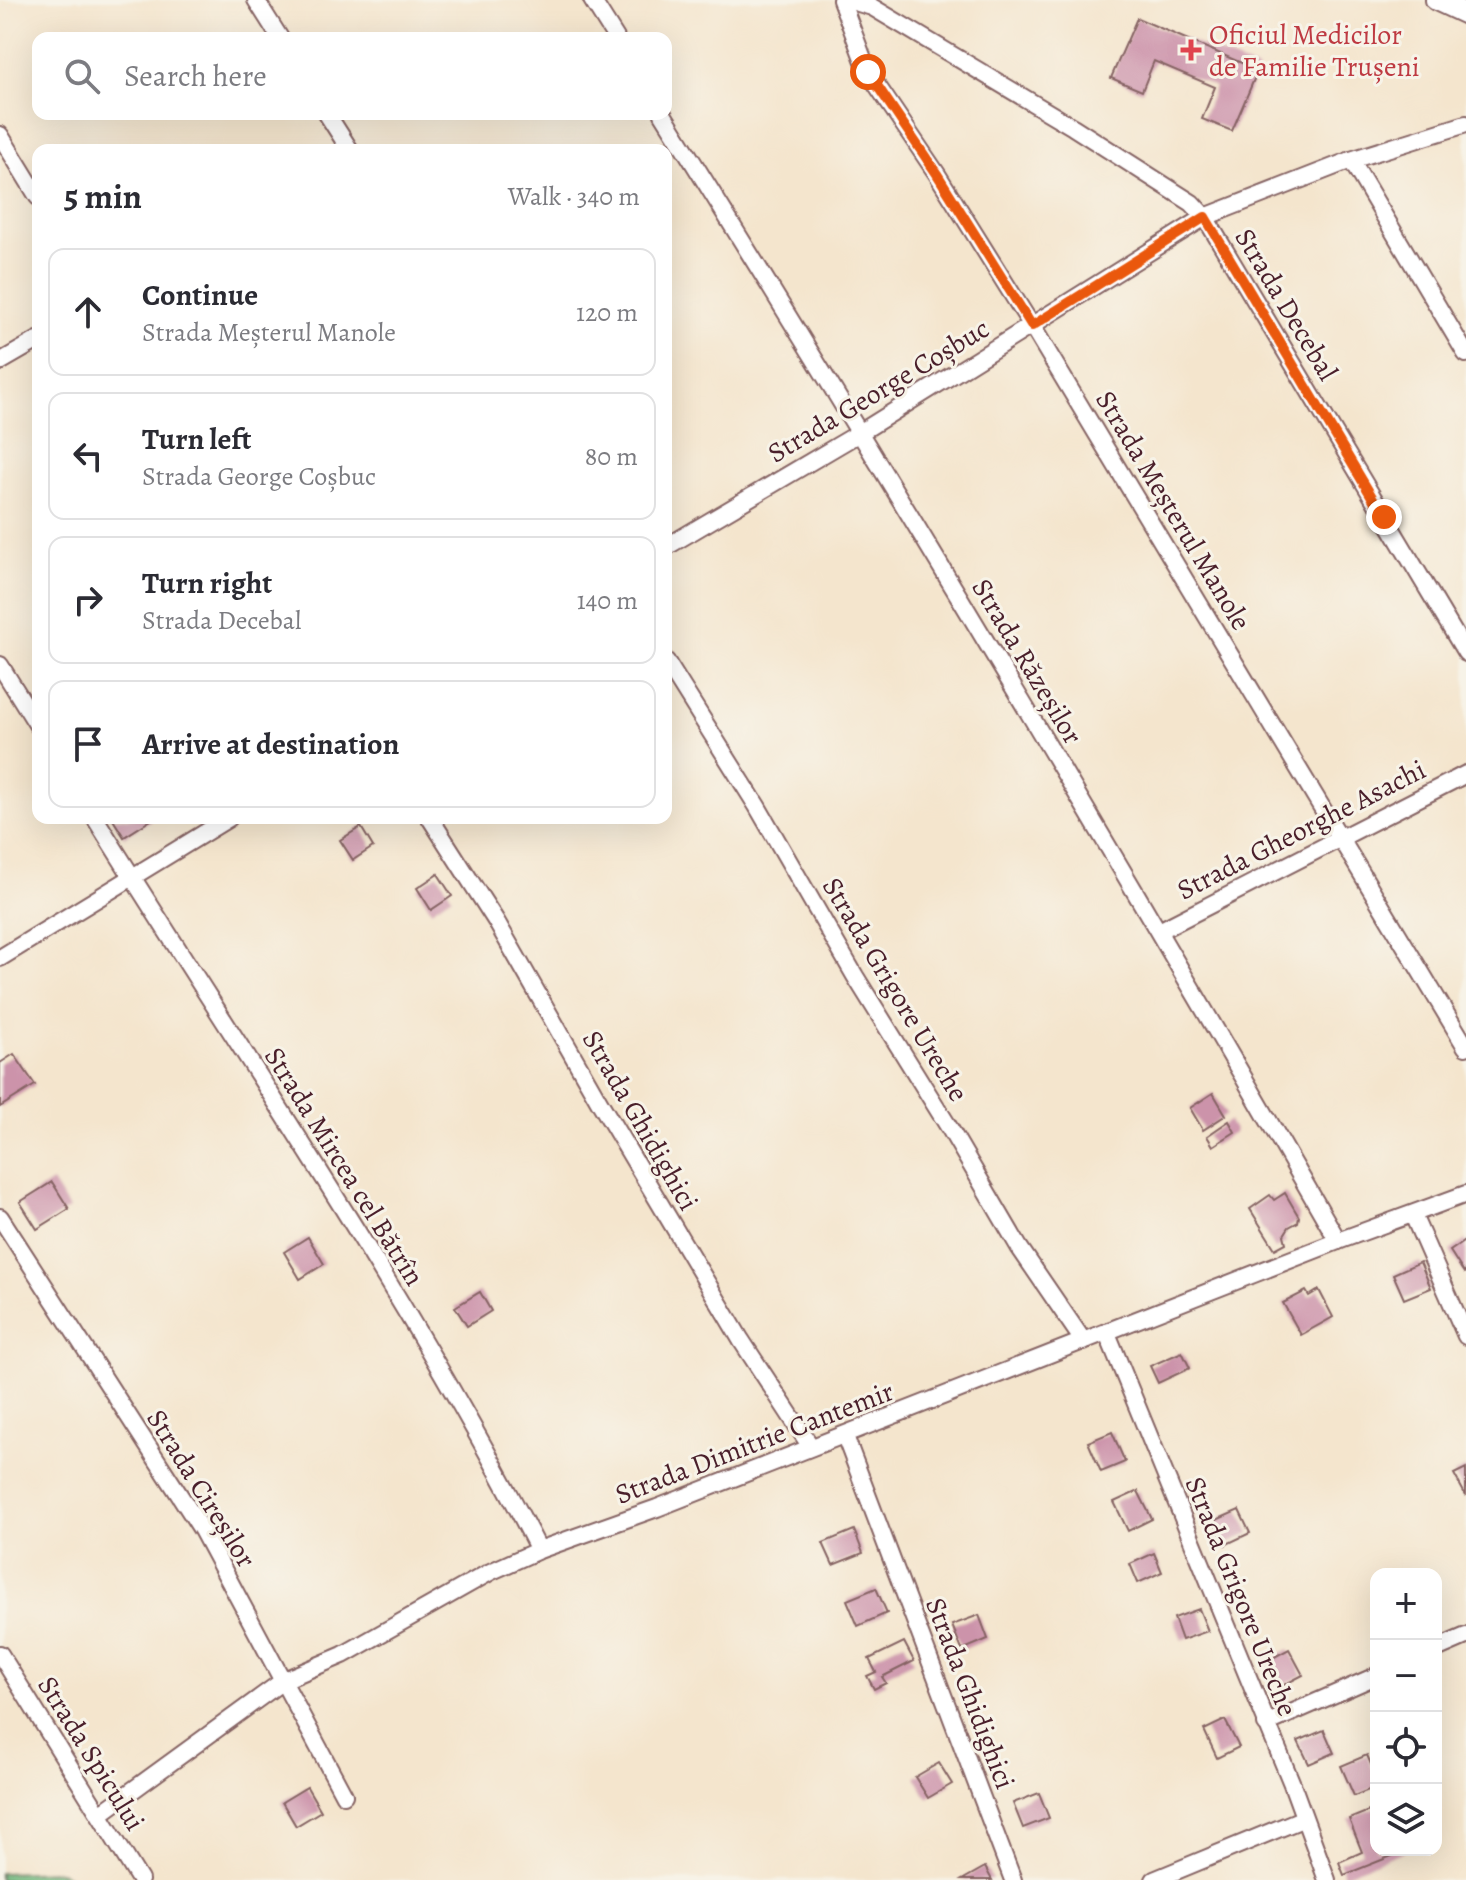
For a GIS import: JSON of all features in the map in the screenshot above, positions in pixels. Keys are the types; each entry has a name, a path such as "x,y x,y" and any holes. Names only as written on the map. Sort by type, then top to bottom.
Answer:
{"street":[{"path":"256,0 276,32"},
{"path":"592,0 612,32"},
{"name":"Strada Meșterul Manole","path":"841,0 868,72 937,174 1032,326 1466,1047"},
{"name":"Strada Decebal","path":"848,0 872,7 1073,127 1192,203 1205,217 1466,653"},
{"path":"1436,0 1466,14"},
{"path":"331,120 346,144"},
{"name":"Strada Răzeșilor","path":"667,120 861,432 1159,931 1338,1241"},
{"name":"Strada George Coșbuc","path":"672,543 861,432 1205,217 1351,160 1466,124"},
{"path":"0,135 32,187"},
{"path":"1351,160 1466,354"},
{"path":"0,362 32,343"},
{"path":"0,665 32,716"},
{"name":"Strada Grigore Ureche","path":"672,671 757,806 855,976 1019,1247 1084,1342"},
{"name":"Strada Gheorghe Asachi","path":"1159,931 1466,774"},
{"name":"Strada Mircea cel Bătrîn","path":"99,824 423,1340 511,1494 539,1550"},
{"path":"0,958 219,824"},
{"name":"Strada Ghidighici","path":"434,824 496,921 741,1340 811,1447"},
{"name":"Strada Dimitrie Cantemir","path":"100,1814 284,1680 343,1655 490,1572 539,1550 845,1436 1338,1241 1466,1194"},
{"path":"1413,1215 1466,1336"},
{"name":"Strada Cireșilor","path":"0,1217 176,1487 344,1795"},
{"name":"Strada Grigore Ureche","path":"1107,1333 1292,1784 1302,1819 1327,1880"},
{"name":"Strada Ghidighici","path":"845,1436 1013,1880"},
{"path":"1442,1646 1466,1636"},
{"name":"Strada Spicului","path":"0,1654 140,1880"},
{"path":"1266,1724 1370,1679"},
{"path":"1154,1880 1302,1819"}],"green space":[{"path":"61,1871 74,1880 0,1880 0,1873"}],"building":[{"path":"1137,18 1258,70 1232,131 1202,119 1215,87 1154,61 1142,91 1111,78"},
{"path":"116,824 145,824 124,837"},
{"path":"361,827 373,847 353,860 340,840"},
{"path":"438,874 452,896 431,910 417,888"},
{"path":"14,1054 35,1085 0,1107 0,1063"},
{"path":"1213,1093 1226,1115 1203,1130 1190,1108"},
{"path":"1229,1121 1235,1132 1213,1146 1207,1136"},
{"path":"52,1182 69,1209 37,1229 20,1202"},
{"path":"1285,1193 1299,1217 1298,1222 1289,1227 1284,1235 1286,1243 1275,1249 1250,1209 1270,1195 1274,1200"},
{"path":"308,1237 324,1264 300,1279 284,1252"},
{"path":"1466,1240 1466,1271 1464,1273 1450,1251"},
{"path":"1420,1262 1431,1288 1404,1299 1393,1274"},
{"path":"1319,1290 1333,1317 1301,1335 1283,1303 1306,1291 1309,1296"},
{"path":"480,1292 491,1311 467,1326 455,1307"},
{"path":"1182,1352 1190,1368 1158,1383 1150,1366"},
{"path":"1112,1432 1125,1462 1101,1472 1088,1442"},
{"path":"1466,1468 1466,1496 1454,1474"},
{"path":"1138,1491 1152,1519 1128,1531 1114,1502"},
{"path":"1239,1510 1250,1533 1225,1545 1214,1521"},
{"path":"854,1530 863,1553 833,1565 823,1543"},
{"path":"1154,1553 1162,1572 1138,1583 1130,1564"},
{"path":"876,1588 887,1613 858,1626 847,1600"},
{"path":"1199,1609 1208,1631 1182,1640 1174,1618"},
{"path":"979,1615 988,1639 962,1650 952,1625"},
{"path":"904,1642 914,1661 882,1677 886,1683 874,1689 867,1676 876,1672 869,1659"},
{"path":"1289,1649 1303,1675 1280,1687 1267,1661"},
{"path":"1225,1720 1239,1747 1217,1758 1204,1730"},
{"path":"1324,1730 1334,1753 1309,1764 1298,1741"},
{"path":"1367,1755 1370,1789 1354,1796 1341,1766"},
{"path":"939,1763 952,1784 928,1798 915,1777"},
{"path":"307,1787 321,1811 296,1826 282,1802"},
{"path":"1039,1793 1049,1818 1023,1828 1013,1803"},
{"path":"1370,1810 1370,1856 1392,1856 1344,1875 1339,1862 1362,1852 1349,1819"},
{"path":"985,1867 992,1880 962,1880"}],"place":[{"name":"Oficiul Medicilor de Familie Trușeni","path":"1191,50"}],"route":[{"path":"868,72 937,174 1032,326 1205,217 1384,517"}]}
